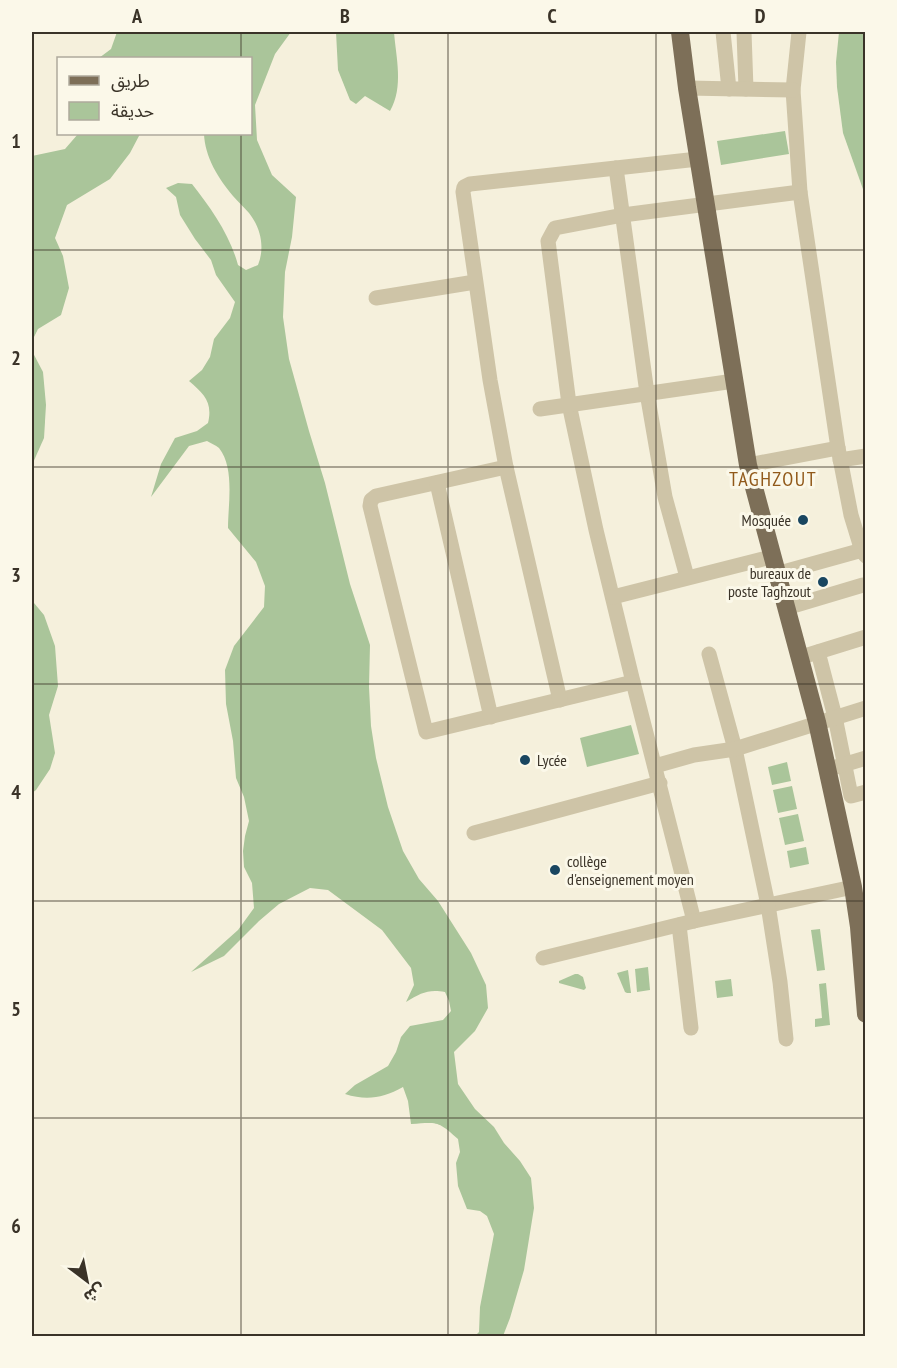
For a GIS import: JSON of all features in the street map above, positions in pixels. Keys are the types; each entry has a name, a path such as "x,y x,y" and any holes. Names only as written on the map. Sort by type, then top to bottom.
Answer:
{"main road":[{"path":"680,32 705,205 748,465 817,722 862,920 866,1014"}],"street":[{"path":"723,32 729,89"},
{"path":"744,32 746,90"},
{"path":"613,597 687,577 864,552 851,515 839,454 800,192 793,90 800,32"},
{"path":"687,88 793,90"},
{"path":"560,700 506,468 475,282 464,187 470,184 698,159"},
{"path":"616,168 647,393 664,497 687,577"},
{"path":"691,1028 686,923 660,783 596,530 569,404 548,241 555,228 623,215 800,192"},
{"path":"376,298 475,282"},
{"path":"540,409 734,381"},
{"path":"748,465 839,454 866,456"},
{"path":"506,468 376,496 371,500 370,506 426,732 633,682"},
{"path":"437,483 491,717"},
{"path":"786,608 863,585"},
{"path":"799,658 866,638"},
{"path":"818,652 836,717 851,796 866,792"},
{"path":"709,654 735,749 768,905 786,1039"},
{"path":"655,766 694,755 735,749 866,708"},
{"path":"827,770 866,758"},
{"path":"474,833 660,783"},
{"path":"543,958 686,923 853,887"}],"green space":[{"path":"117,32 291,32 275,54 255,105 257,140 272,175 296,197 292,237 285,272 283,317 289,359 325,483 350,584 370,645 371,726 388,807 403,851 419,879 438,901 471,953 486,985 488,1008 475,1031 454,1052 458,1084 475,1109 494,1127 531,1178 534,1208 524,1270 503,1336 475,1336 479,1332 480,1307 494,1234 487,1216 480,1211 467,1209 458,1186 456,1163 460,1152 458,1139 437,1124 411,1124 408,1101 403,1087 389,1094 375,1097 345,1094 355,1085 388,1066 401,1037 410,1026 443,1020 451,1011 445,992 425,993 406,1002 414,985 411,968 382,930 328,890 310,888 279,904 224,956 191,972 238,930 254,908 252,883 244,867 243,851 249,821 244,797 236,778 233,741 226,704 225,670 234,646 264,607 265,586 256,562 228,528 229,476 224,456 218,447 207,441 189,446 151,497 161,464 175,438 197,431 208,423 209,409 206,399 189,381 202,370 210,357 214,339 230,318 235,302 216,275 211,260 180,215 176,197 166,188 178,183 192,184 219,222 238,265 246,270 258,265 261,238 256,225 249,213 217,175 207,151 204,135 252,135 252,57 100,57 111,49"},
{"path":"336,32 394,32 398,82 390,111 365,96 356,104 350,100 338,70"},
{"path":"839,32 865,32 865,193 843,133 836,62"},
{"path":"785,131 789,154 721,165 717,141"},
{"path":"77,135 139,135 130,153 110,179 67,205 55,238 63,256 69,288 61,315 38,329 32,341 32,156 65,149"},
{"path":"32,351 43,372 46,405 44,438 32,465"},
{"path":"32,602 44,615 55,646 58,686 49,715 55,753 50,769 32,793"},
{"path":"631,725 639,754 587,767 580,738"},
{"path":"787,762 791,781 772,785 768,767"},
{"path":"792,786 797,809 778,813 773,790"},
{"path":"798,814 804,841 785,845 779,818"},
{"path":"806,847 809,864 790,868 787,851"},
{"path":"820,929 825,970 817,971 811,930"},
{"path":"648,967 650,990 637,992 635,969"},
{"path":"628,970 631,993 625,992 617,973"},
{"path":"575,974 583,977 586,988 584,990 559,983 559,981"},
{"path":"731,979 733,996 717,998 715,981"},
{"path":"826,983 830,1025 815,1027 815,1019 822,1018 819,984"}],"place":[{"name":"Mosquée","path":"803,520"},
{"name":"bureaux de poste Taghzout","path":"823,582"},
{"name":"Lycée","path":"525,760"},
{"name":"collège d'enseignement moyen","path":"555,870"}],"district":[{"name":"TAGHZOUT","path":"773,479"}]}
